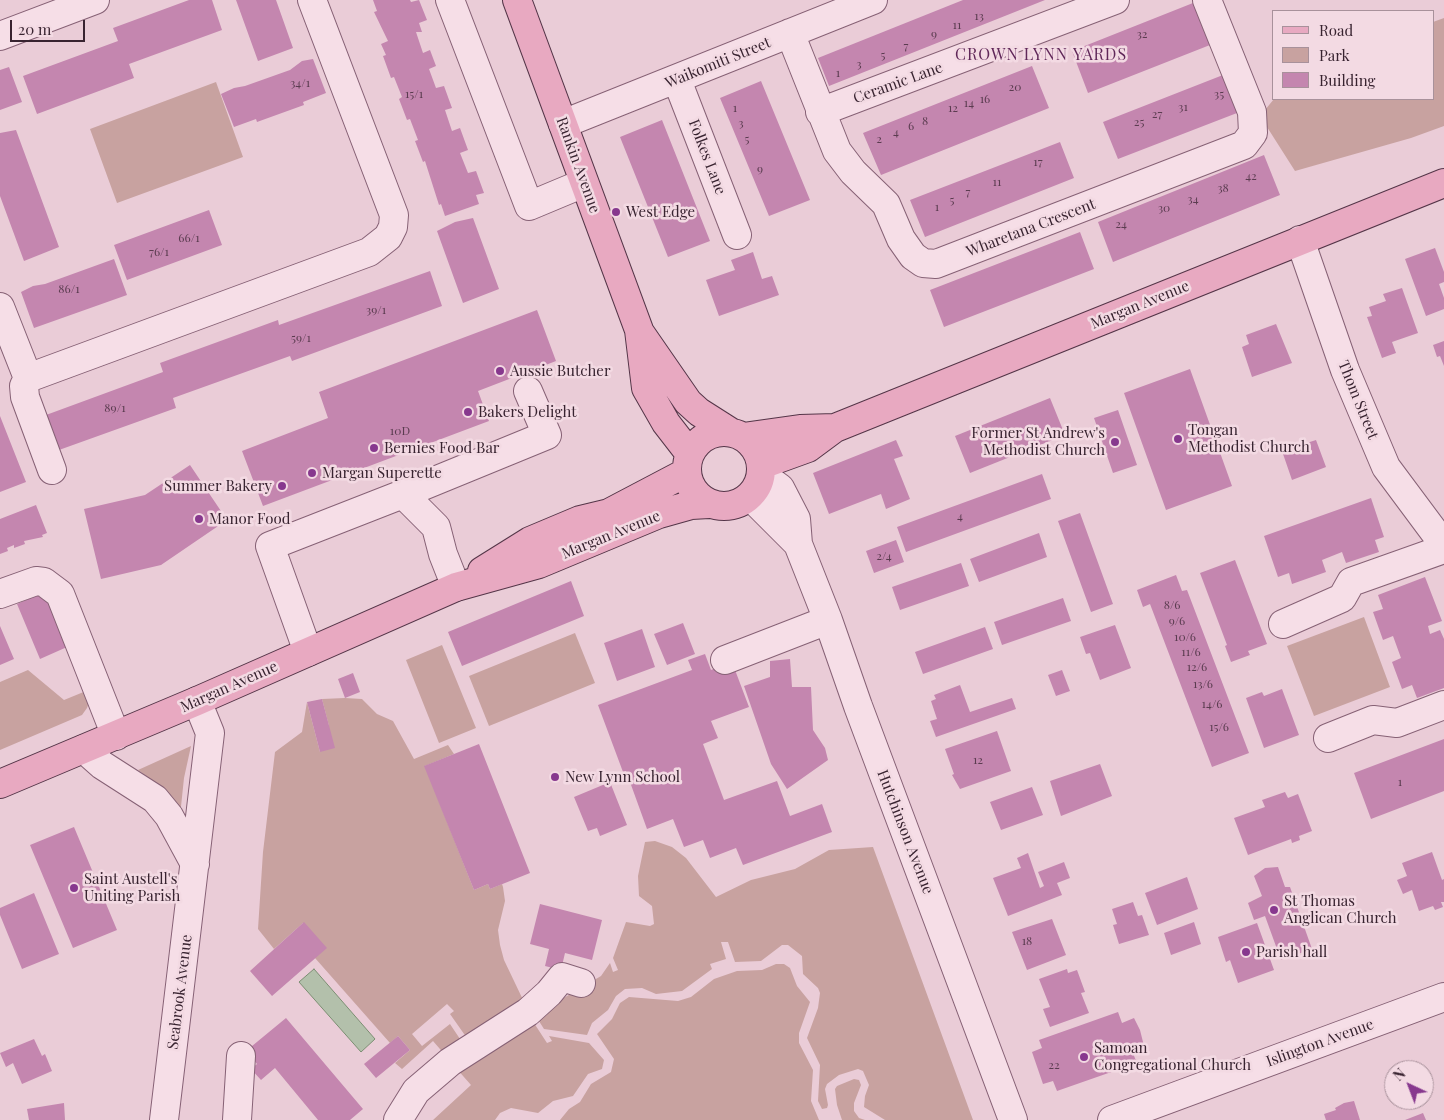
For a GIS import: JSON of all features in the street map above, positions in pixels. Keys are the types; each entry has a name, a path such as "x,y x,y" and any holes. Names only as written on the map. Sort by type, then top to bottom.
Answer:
{"main road":[{"name":"Rankin Avenue","path":"516,0 638,330 646,388 688,463"},
{"name":"Margan Avenue","path":"761,469 808,448 835,428 1444,183"},
{"name":"Rankin Avenue","path":"638,330 688,402 699,412 737,435"},
{"name":"Margan Avenue","path":"737,435 835,428"},
{"path":"719,432 737,435 755,449 761,469 756,487 748,498 725,507 708,504 698,496 690,485 688,463 697,444 707,436 719,432"},
{"name":"Margan Avenue","path":"456,588 530,541 580,520 609,513 688,463"},
{"name":"Margan Avenue","path":"0,784 116,736 456,588 539,564 659,514 691,505 708,504"}],"street":[{"path":"0,36 95,0"},
{"path":"52,470 25,397 24,386 28,378 369,252 388,237 393,227 394,215 312,0"},
{"path":"450,0 529,206 584,182"},
{"name":"Waikomiti Street","path":"563,124 873,0"},
{"name":"Ceramic Lane","path":"820,112 1116,0"},
{"name":"Wharetana Crescent","path":"790,33 837,151 853,172 886,204 906,248 913,256 923,263 936,264 1244,145 1253,133 1252,112 1207,0"},
{"name":"Folkes Lane","path":"677,80 737,235"},
{"name":"Thom Street","path":"1300,240 1345,370 1386,466 1444,545"},
{"path":"0,307 28,378"},
{"path":"308,652 270,546 547,435 528,392"},
{"name":"Hutchinson Avenue","path":"761,469 786,496 796,519 798,544 828,620 858,706 1013,1120"},
{"path":"403,494 436,527 443,554 456,588"},
{"name":"Hutchinson Avenue","path":"748,498 757,503 798,544"},
{"path":"1283,624 1342,598 1351,582 1444,549"},
{"path":"0,594 36,581 49,585 60,594 116,736"},
{"path":"725,660 828,620"},
{"name":"Seabrook Avenue","path":"164,1120 210,733 197,701"},
{"path":"1328,738 1374,720 1397,723 1444,705"},
{"path":"84,749 102,765 155,799 169,816 195,864"},
{"path":"398,1120 416,1091 450,1062 528,1012 549,993 562,977 581,983"},
{"name":"Islington Avenue","path":"1112,1120 1444,997"},
{"path":"236,1120 241,1056"}],"green space":[{"path":"1444,18 1444,126 1411,138 1295,171 1260,116 1273,100 1434,100 1434,22"},
{"path":"216,82 243,157 117,203 90,129"},
{"path":"1364,617 1390,687 1314,716 1287,646"},
{"path":"575,633 595,683 489,726 469,676"},
{"path":"442,645 476,728 439,743 406,660"},
{"path":"28,670 64,700 86,691 90,700 82,715 0,750 0,682"},
{"path":"322,699 362,699 377,714 393,721 414,759 448,745 454,754 425,766 474,890 488,884 490,889 502,884 505,901 498,930 500,945 504,960 525,1004 469,1041 450,1014 454,1011 447,1004 412,1034 422,1046 450,1024 464,1045 446,1056 433,1041 402,1069 395,1063 410,1050 398,1036 390,1043 315,958 303,923 274,949 258,929 263,852 275,752 302,732 307,702 320,752 329,726"},
{"path":"191,746 184,778 180,816 163,788 138,770"},
{"path":"655,841 672,847 686,858 716,897 751,880 795,869 829,850 873,847 973,1120 885,1120 864,1107 869,1085 863,1071 858,1069 839,1075 827,1084 825,1089 828,1105 827,1108 822,1109 818,1101 820,1065 807,1038 818,1008 820,993 818,988 803,974 802,956 788,945 782,945 761,961 735,962 728,942 721,942 726,959 710,964 712,969 682,991 656,994 642,988 625,989 616,996 608,1010 592,1023 587,1035 544,1029 537,1018 562,999 601,976 610,963 613,972 618,970 613,958 626,922 650,926 654,924 652,906 639,896 638,876 645,842"},
{"path":"776,964 784,964 790,968 797,986 810,1002 799,1033 799,1043 813,1070 811,1101 819,1120 560,1120 569,1109 580,1102 591,1084 611,1072 614,1059 597,1034 612,1019 620,1003 629,997 678,1001 691,997 714,979 737,971 762,970"},
{"path":"532,1020 547,1043 552,1041 549,1036 589,1043 604,1060 602,1069 588,1074 573,1096 553,1101 538,1113 511,1108 500,1113 495,1120 433,1120 471,1085 456,1068"},
{"path":"854,1079 859,1080 861,1085 854,1103 854,1111 859,1118 865,1120 842,1120 837,1105 835,1089 837,1086"}],"shaded area":[{"path":"314,969 375,1039 361,1052 299,982"}],"building":[{"path":"189,0 212,0 222,30 129,64 134,78 37,114 23,76 118,41 113,28"},
{"path":"236,0 276,0 293,48 258,61"},
{"path":"373,0 410,0 411,2 419,0 427,20 419,23 422,32 416,32 423,53 430,50 436,66 429,69 436,88 444,86 452,108 445,110 452,131 460,128 468,150 460,153 468,173 476,171 484,193 476,195 479,204 445,216 441,204 439,205 425,161 423,162 415,141 418,140 410,119 407,120 399,99 402,97 394,77 391,78 383,56 386,55 381,44 388,41 374,12 377,11"},
{"path":"963,0 1045,0 829,86 818,58"},
{"path":"1193,3 1210,45 1088,93 1072,51"},
{"path":"313,59 326,93 303,102 304,105 257,122 256,119 234,127 221,94 290,70 302,61"},
{"path":"1032,66 1049,108 881,175 863,133"},
{"path":"9,67 22,102 0,110 0,70"},
{"path":"1223,75 1237,113 1118,159 1103,122"},
{"path":"761,81 810,200 769,216 720,98"},
{"path":"662,120 710,241 668,257 620,137"},
{"path":"16,130 59,247 24,261 0,196 0,133"},
{"path":"1060,142 1074,178 925,237 910,200"},
{"path":"1264,155 1280,195 1113,262 1098,222"},
{"path":"209,210 222,245 127,280 114,245"},
{"path":"473,218 499,289 463,303 437,231 455,222"},
{"path":"1080,232 1094,269 944,327 930,290"},
{"path":"1435,248 1444,272 1444,282 1439,284 1444,298 1444,309 1426,316 1405,259"},
{"path":"753,252 762,279 772,276 779,295 719,316 706,280 735,270 731,260"},
{"path":"114,259 127,295 34,328 21,292 33,286 45,284"},
{"path":"430,271 442,306 292,361 290,356 173,398 176,408 59,450 46,415 163,372 160,363 278,320 279,325"},
{"path":"1402,288 1418,333 1392,342 1396,353 1382,358 1367,317 1372,316 1369,307 1386,301 1383,294"},
{"path":"537,310 556,361 478,391 489,421 263,506 242,451 328,418 319,392"},
{"path":"1276,324 1292,363 1252,377 1242,347 1249,344 1246,335"},
{"path":"1444,341 1444,366 1440,356 1437,357 1433,345"},
{"name":"Tongan Methodist Church","path":"1190,369 1232,486 1166,510 1124,393"},
{"path":"1050,398 1065,435 970,473 955,436"},
{"name":"Former St Andrew's Methodist Church","path":"1118,410 1137,465 1113,473 1094,418"},
{"path":"0,416 26,482 0,492"},
{"path":"896,440 903,456 894,459 910,499 886,509 881,494 829,514 813,473"},
{"path":"1316,440 1326,467 1292,480 1282,451"},
{"path":"190,465 227,520 161,565 101,579 84,509 145,495"},
{"path":"1042,474 1051,499 906,552 897,527"},
{"path":"1371,498 1384,537 1375,540 1379,552 1346,563 1342,552 1322,560 1326,572 1292,584 1289,573 1278,577 1264,536"},
{"path":"36,505 47,533 42,535 43,537 24,541 25,544 14,548 14,545 7,548 8,551 0,554 0,519"},
{"path":"1080,513 1113,604 1091,612 1058,521"},
{"path":"1039,533 1047,557 979,582 970,559"},
{"path":"896,540 904,562 874,573 866,551"},
{"path":"1235,560 1267,644 1248,651 1250,655 1231,662 1225,646 1227,645 1200,573"},
{"path":"961,563 969,586 900,610 892,587"},
{"path":"1176,575 1182,591 1187,590 1249,753 1212,767 1150,604 1143,607 1137,590"},
{"path":"1425,577 1442,621 1428,626 1430,634 1440,630 1444,639 1444,688 1417,698 1412,685 1402,689 1392,662 1401,658 1393,636 1383,640 1373,612 1383,609 1378,595"},
{"path":"571,581 584,616 462,666 448,632"},
{"path":"44,592 52,607 67,647 40,659 17,604"},
{"path":"1063,598 1071,621 1002,645 994,622"},
{"path":"683,623 695,654 667,665 654,634"},
{"path":"1115,625 1131,668 1100,680 1090,653 1086,654 1080,637"},
{"path":"0,626 14,659 0,665"},
{"path":"985,627 993,649 923,674 915,652"},
{"path":"642,629 655,667 617,681 604,643"},
{"path":"705,654 711,670 732,662 749,707 711,721 718,738 703,744 724,800 777,781 790,816 822,804 832,832 743,865 736,848 710,858 703,840 684,847 673,819 647,829 626,771 623,772 598,705 692,670 688,660"},
{"path":"790,659 792,687 811,687 813,730 825,748 828,760 787,789 771,764 744,686 770,677 770,661"},
{"path":"1062,670 1070,691 1056,696 1048,675"},
{"path":"353,673 360,692 345,698 338,679"},
{"path":"960,685 970,712 1012,698 1016,709 936,737 930,721 937,719 931,701 936,699 934,695"},
{"path":"1282,689 1299,735 1264,748 1246,698 1262,692 1264,696"},
{"path":"322,699 335,748 320,752 307,702"},
{"path":"997,731 1011,771 960,789 952,775 954,774 945,749"},
{"path":"1444,739 1444,791 1371,819 1354,773"},
{"path":"479,744 530,873 490,889 488,884 474,890 424,766"},
{"path":"1100,764 1112,796 1061,816 1050,781"},
{"path":"610,782 627,825 600,836 597,828 588,831 574,797"},
{"path":"1032,787 1043,815 1001,830 990,802"},
{"path":"1285,792 1288,798 1298,794 1312,831 1299,836 1300,840 1292,843 1291,839 1248,855 1234,818 1265,807 1262,800"},
{"name":"Saint Austell's Uniting Parish","path":"74,827 117,930 73,948 30,845"},
{"path":"1432,852 1442,880 1444,879 1444,902 1441,902 1443,907 1435,910 1433,906 1419,911 1412,890 1403,894 1397,880 1407,876 1402,863"},
{"path":"1028,853 1040,888 1044,886 1038,872 1064,862 1070,878 1057,883 1062,895 1008,916 993,878 1021,868 1017,858"},
{"name":"St Thomas Anglican Church","path":"1278,867 1285,887 1290,887 1312,949 1281,960 1265,916 1254,920 1248,903 1262,896 1254,876 1265,868"},
{"path":"1187,877 1198,909 1157,925 1145,893"},
{"path":"34,893 59,954 22,969 0,915 0,908"},
{"path":"1133,902 1138,916 1142,915 1149,935 1119,944 1113,925 1117,924 1112,909"},
{"path":"540,904 602,920 592,960 565,953 561,970 545,966 549,949 530,944"},
{"path":"1052,919 1066,955 1027,970 1012,932"},
{"path":"304,922 327,948 272,996 250,971"},
{"path":"1194,922 1201,944 1171,955 1164,933"},
{"name":"Parish hall","path":"1257,923 1274,970 1238,983 1230,960 1226,962 1218,937"},
{"path":"1067,969 1068,973 1077,970 1085,992 1081,993 1089,1013 1050,1027 1043,1009 1050,1007 1039,979"},
{"name":"Samoan Congregational Church","path":"1118,1012 1122,1023 1134,1018 1140,1030 1144,1046 1132,1051 1137,1063 1057,1091 1053,1081 1043,1084 1032,1052 1042,1048 1039,1040"},
{"path":"286,1018 363,1109 350,1120 318,1120 275,1068 261,1080 251,1069 257,1064 246,1051"},
{"path":"398,1036 410,1050 376,1078 364,1064"},
{"path":"34,1039 42,1056 45,1054 52,1071 22,1084 13,1063 6,1067 0,1053"},
{"path":"1354,1101 1360,1120 1326,1120 1324,1114 1336,1110 1335,1108 1344,1103"},
{"path":"64,1103 65,1120 29,1120 27,1109"},
{"path":"1423,1113 1426,1120 1405,1120"}],"place":[{"name":"West Edge","path":"616,212"},
{"name":"Aussie Butcher","path":"500,371"},
{"name":"Bakers Delight","path":"468,412"},
{"name":"Tongan Methodist Church","path":"1178,439"},
{"name":"Former St Andrew's Methodist Church","path":"1115,442"},
{"name":"Bernies Food Bar","path":"374,448"},
{"name":"Margan Superette","path":"312,473"},
{"name":"Summer Bakery","path":"282,486"},
{"name":"Manor Food","path":"199,519"},
{"name":"New Lynn School","path":"555,777"},
{"name":"Saint Austell's Uniting Parish","path":"74,888"},
{"name":"St Thomas Anglican Church","path":"1274,910"},
{"name":"Parish hall","path":"1246,952"},
{"name":"Samoan Congregational Church","path":"1084,1057"}],"district":[{"name":"CROWN LYNN YARDS","path":"1041,55"}]}
